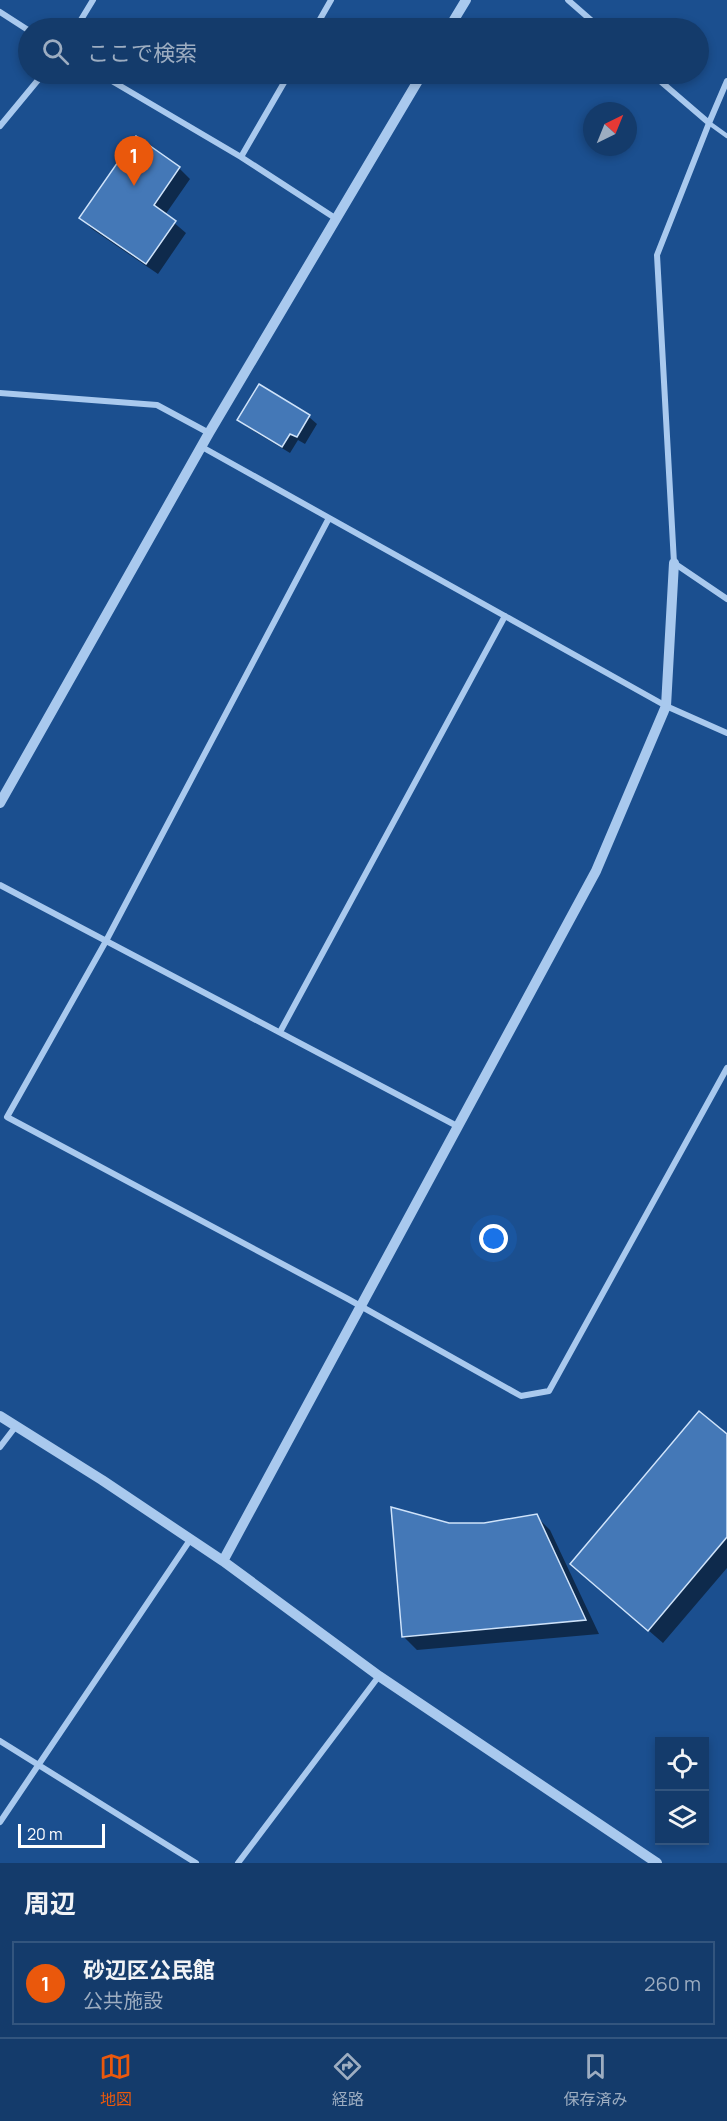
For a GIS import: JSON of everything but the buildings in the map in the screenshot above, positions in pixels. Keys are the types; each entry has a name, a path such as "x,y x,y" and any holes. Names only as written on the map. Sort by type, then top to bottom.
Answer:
{"street":[{"path":"82,18 93,0"},
{"path":"321,18 331,0"},
{"path":"455,18 466,0"},
{"path":"568,0 589,18"},
{"path":"0,12 18,24"},
{"path":"223,1562 596,871 666,706 674,562 657,255 727,81"},
{"path":"0,126 35,84"},
{"path":"117,84 241,157 335,218"},
{"path":"241,157 283,84"},
{"path":"0,803 209,433 416,84"},
{"path":"664,84 709,123"},
{"path":"0,393 157,405 209,433"},
{"path":"202,447 666,706 727,733"},
{"path":"329,518 106,941 7,1117 360,1306 521,1396 549,1391 727,1068"},
{"path":"674,562 727,599"},
{"path":"280,1032 504,616"},
{"path":"0,885 457,1126"},
{"path":"0,1416 102,1480 223,1562 379,1676 657,1863"},
{"path":"0,1447 16,1426"},
{"path":"0,1822 190,1540"},
{"path":"238,1863 379,1676"},
{"path":"0,1742 196,1863"}],"lane":[{"path":"709,123 727,136"}],"place":[{"name":"砂辺区公民館","path":"134,186"}]}
